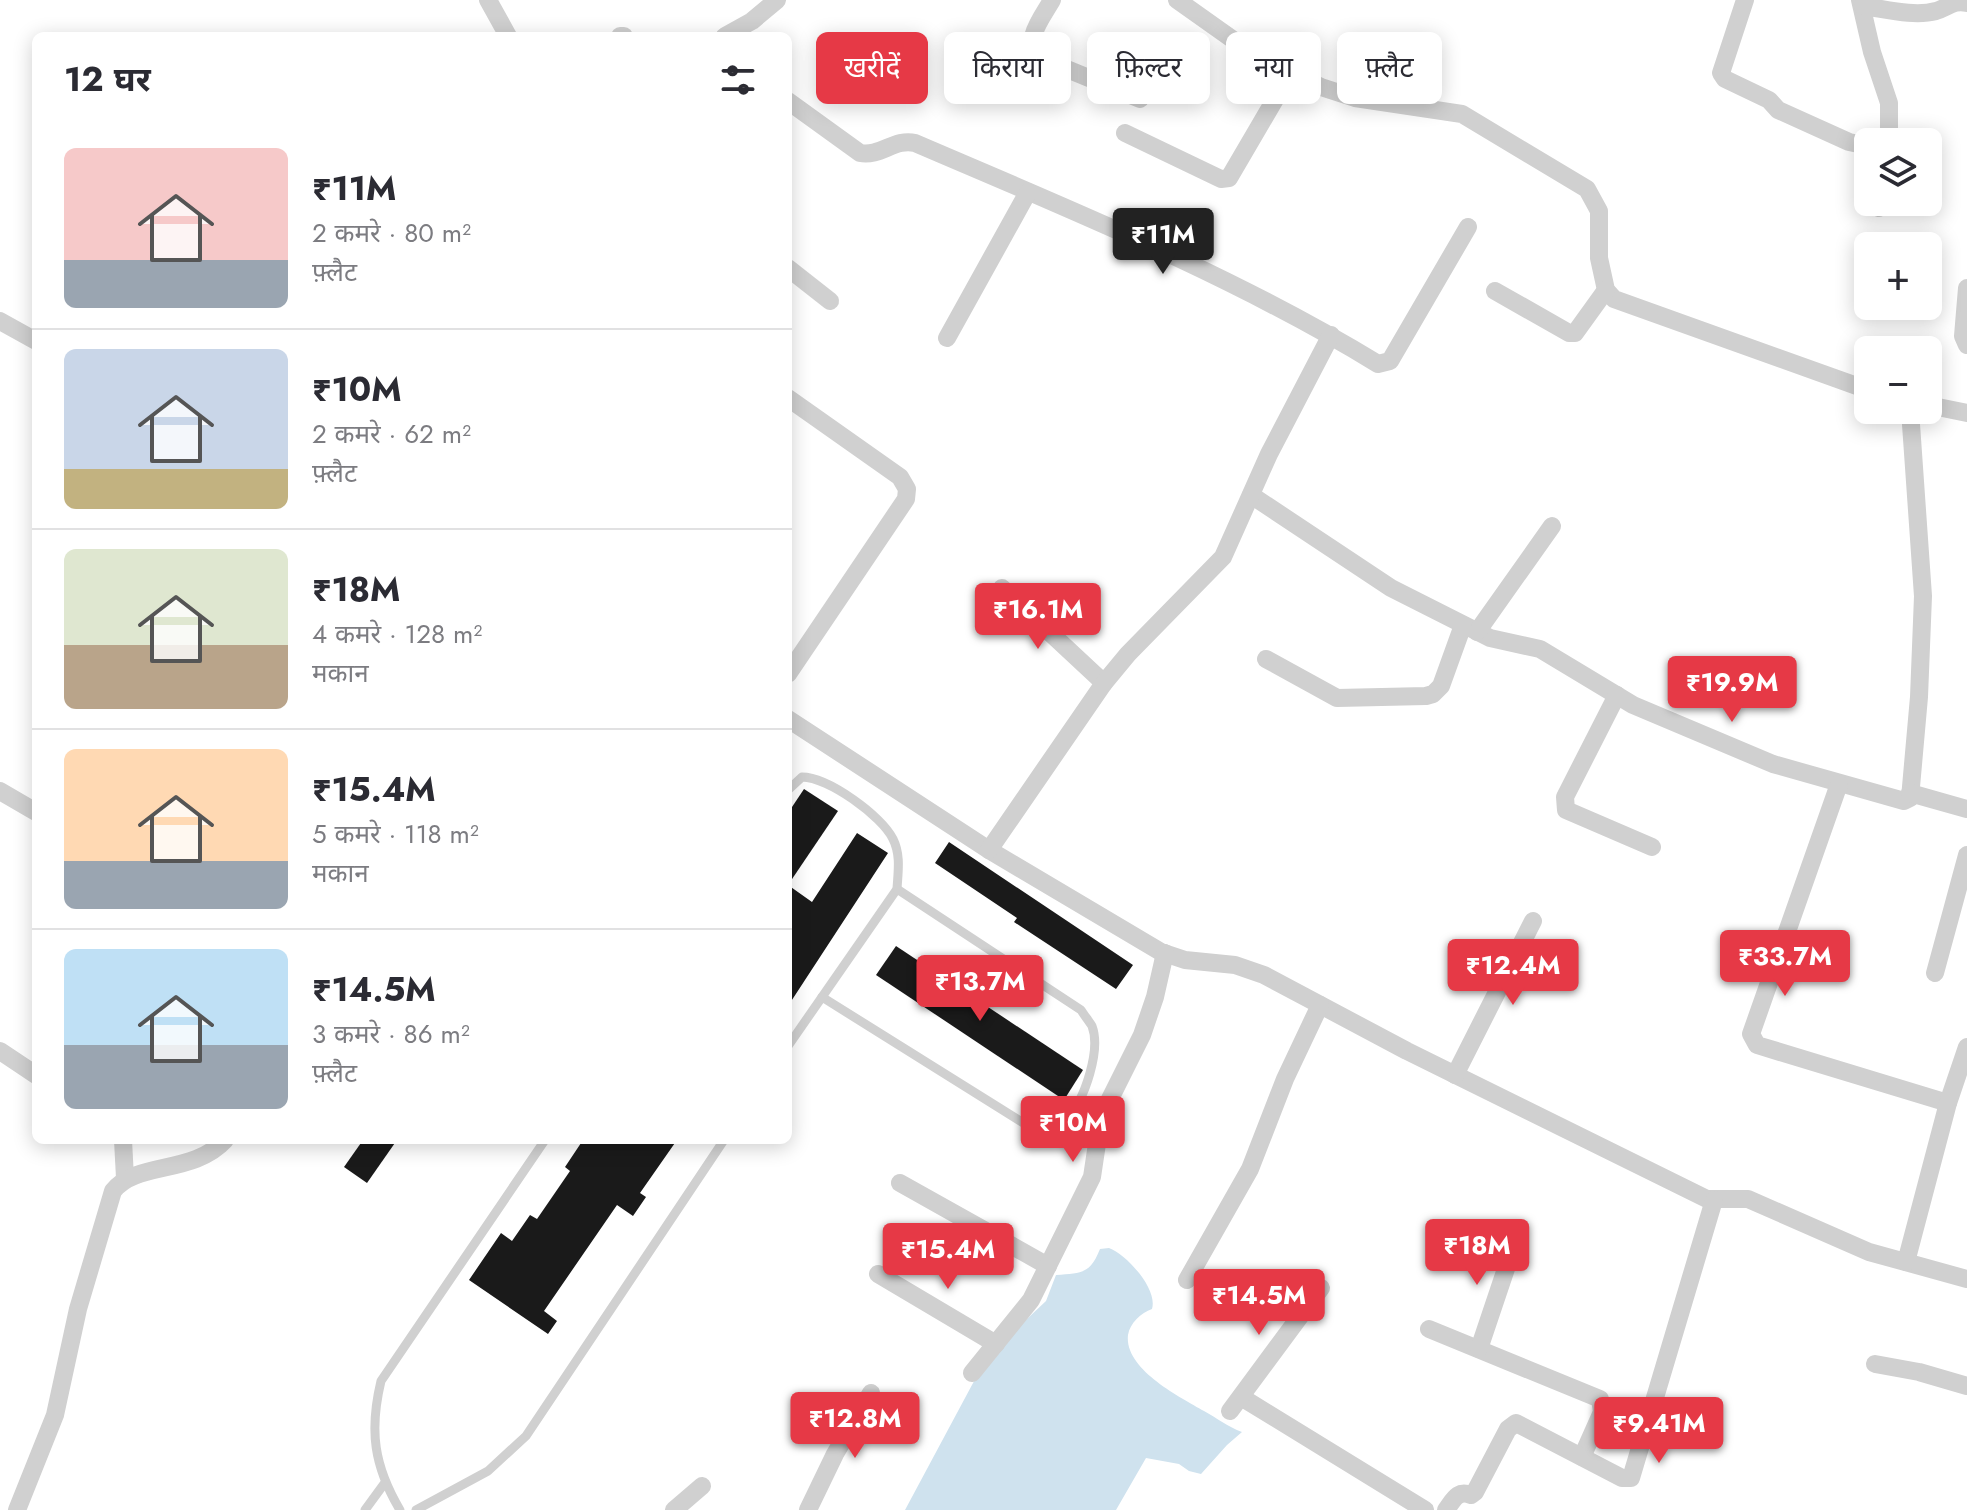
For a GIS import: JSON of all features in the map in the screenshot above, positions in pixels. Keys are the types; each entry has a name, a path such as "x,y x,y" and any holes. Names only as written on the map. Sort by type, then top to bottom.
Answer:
{"street":[{"path":"488,0 506,32"},
{"path":"732,32 752,21 777,0"},
{"path":"1052,0 1032,36 1034,53 1087,77"},
{"path":"1177,0 1226,35"},
{"path":"1745,0 1721,73 1725,79 1769,100 1778,110 1854,143"},
{"path":"1889,128 1889,103 1872,52 1861,3 1922,13 1934,12 1957,1 1967,3"},
{"path":"1321,87 1355,98 1462,114 1587,189 1599,211 1599,258 1606,290 1614,299 1854,385"},
{"path":"792,104 860,153 871,154 900,142 910,142 1244,290 1331,335 1378,364 1390,361 1468,227"},
{"path":"1125,133 1221,179 1229,178 1272,104"},
{"path":"947,338 1028,192"},
{"path":"792,271 830,301"},
{"path":"1967,288 1963,336 1967,345"},
{"path":"1495,291 1569,333 1575,333 1606,290"},
{"path":"0,321 32,339"},
{"path":"989,850 1104,683 1128,654 1223,557 1269,454 1331,335"},
{"path":"792,401 900,477 907,489 906,499 792,668"},
{"path":"1942,408 1967,413"},
{"path":"1251,495 1391,588 1490,638 1540,649 1633,705 1773,764 1904,801 1910,798 1919,697 1923,596 1911,424"},
{"path":"1266,659 1327,695 1344,700 1433,694 1441,686 1470,628 1552,526"},
{"path":"1002,588 1104,683"},
{"path":"1617,695 1565,797 1566,810 1652,847"},
{"path":"792,722 989,850 1165,953 1185,960 1251,969 1455,1075 1714,1200 1733,1197 1748,1199 1869,1252 1967,1279"},
{"path":"1839,784 1751,1034 1757,1045 1948,1103"},
{"path":"0,791 32,810"},
{"path":"1910,793 1967,809"},
{"path":"1935,973 1967,855"},
{"path":"1455,1075 1533,921"},
{"path":"972,1373 1031,1300 1092,1177 1101,1117 1142,1035 1165,953"},
{"path":"1187,1280 1245,1179 1285,1079 1320,1005"},
{"path":"1906,1262 1948,1103 1967,1047"},
{"path":"0,1051 32,1072"},
{"path":"123,1144 125,1178"},
{"path":"17,1510 55,1415 78,1309 113,1191 125,1178 204,1157 220,1144"},
{"path":"900,1183 1048,1266"},
{"path":"1477,1510 1450,1504 1461,1492 1471,1495 1475,1492 1513,1424 1520,1424 1622,1478 1631,1478 1714,1200"},
{"path":"1479,1349 1516,1239"},
{"path":"878,1274 996,1344"},
{"path":"1321,1288 1235,1404 1425,1510"},
{"path":"1429,1329 1600,1399 1602,1412 1582,1457"},
{"path":"1875,1364 1919,1372 1967,1386"},
{"path":"808,1510 835,1454 871,1393"},
{"path":"674,1510 702,1486"}],"lane":[{"path":"792,786 802,777 812,777 827,783 880,820 894,841 899,861 897,889 792,1040"},
{"path":"822,997 1033,1129 1050,1129 1067,1119 1083,1093 1092,1065 1095,1041 1091,1025 1081,1010 897,889"},
{"path":"400,1510 384,1484 374,1446 374,1408 381,1381 542,1144"},
{"path":"416,1510 488,1471 526,1436 721,1144"},
{"path":"365,1510 384,1484"}],"water":[{"path":"1109,1248 1140,1274 1153,1301 1152,1309 1137,1319 1129,1331 1129,1347 1135,1359 1168,1390 1242,1432 1201,1474 1179,1464 1146,1458 1116,1510 905,1510 980,1370 1010,1335 1046,1301 1056,1275 1084,1271 1093,1263 1100,1249"}],"building":[{"path":"804,789 838,811 792,879 792,807"},
{"path":"857,833 888,853 792,1000 792,888 812,902"},
{"path":"949,842 1133,965 1116,989 1014,922 1017,918 935,863"},
{"path":"896,946 1083,1070 1064,1100 876,975"},
{"path":"360,1144 394,1144 367,1183 344,1167"},
{"path":"580,1144 674,1144 640,1193 646,1197 633,1216 617,1205 544,1311 557,1321 548,1334 469,1280 501,1233 512,1241 530,1215 537,1219 570,1171 565,1167"}]}
